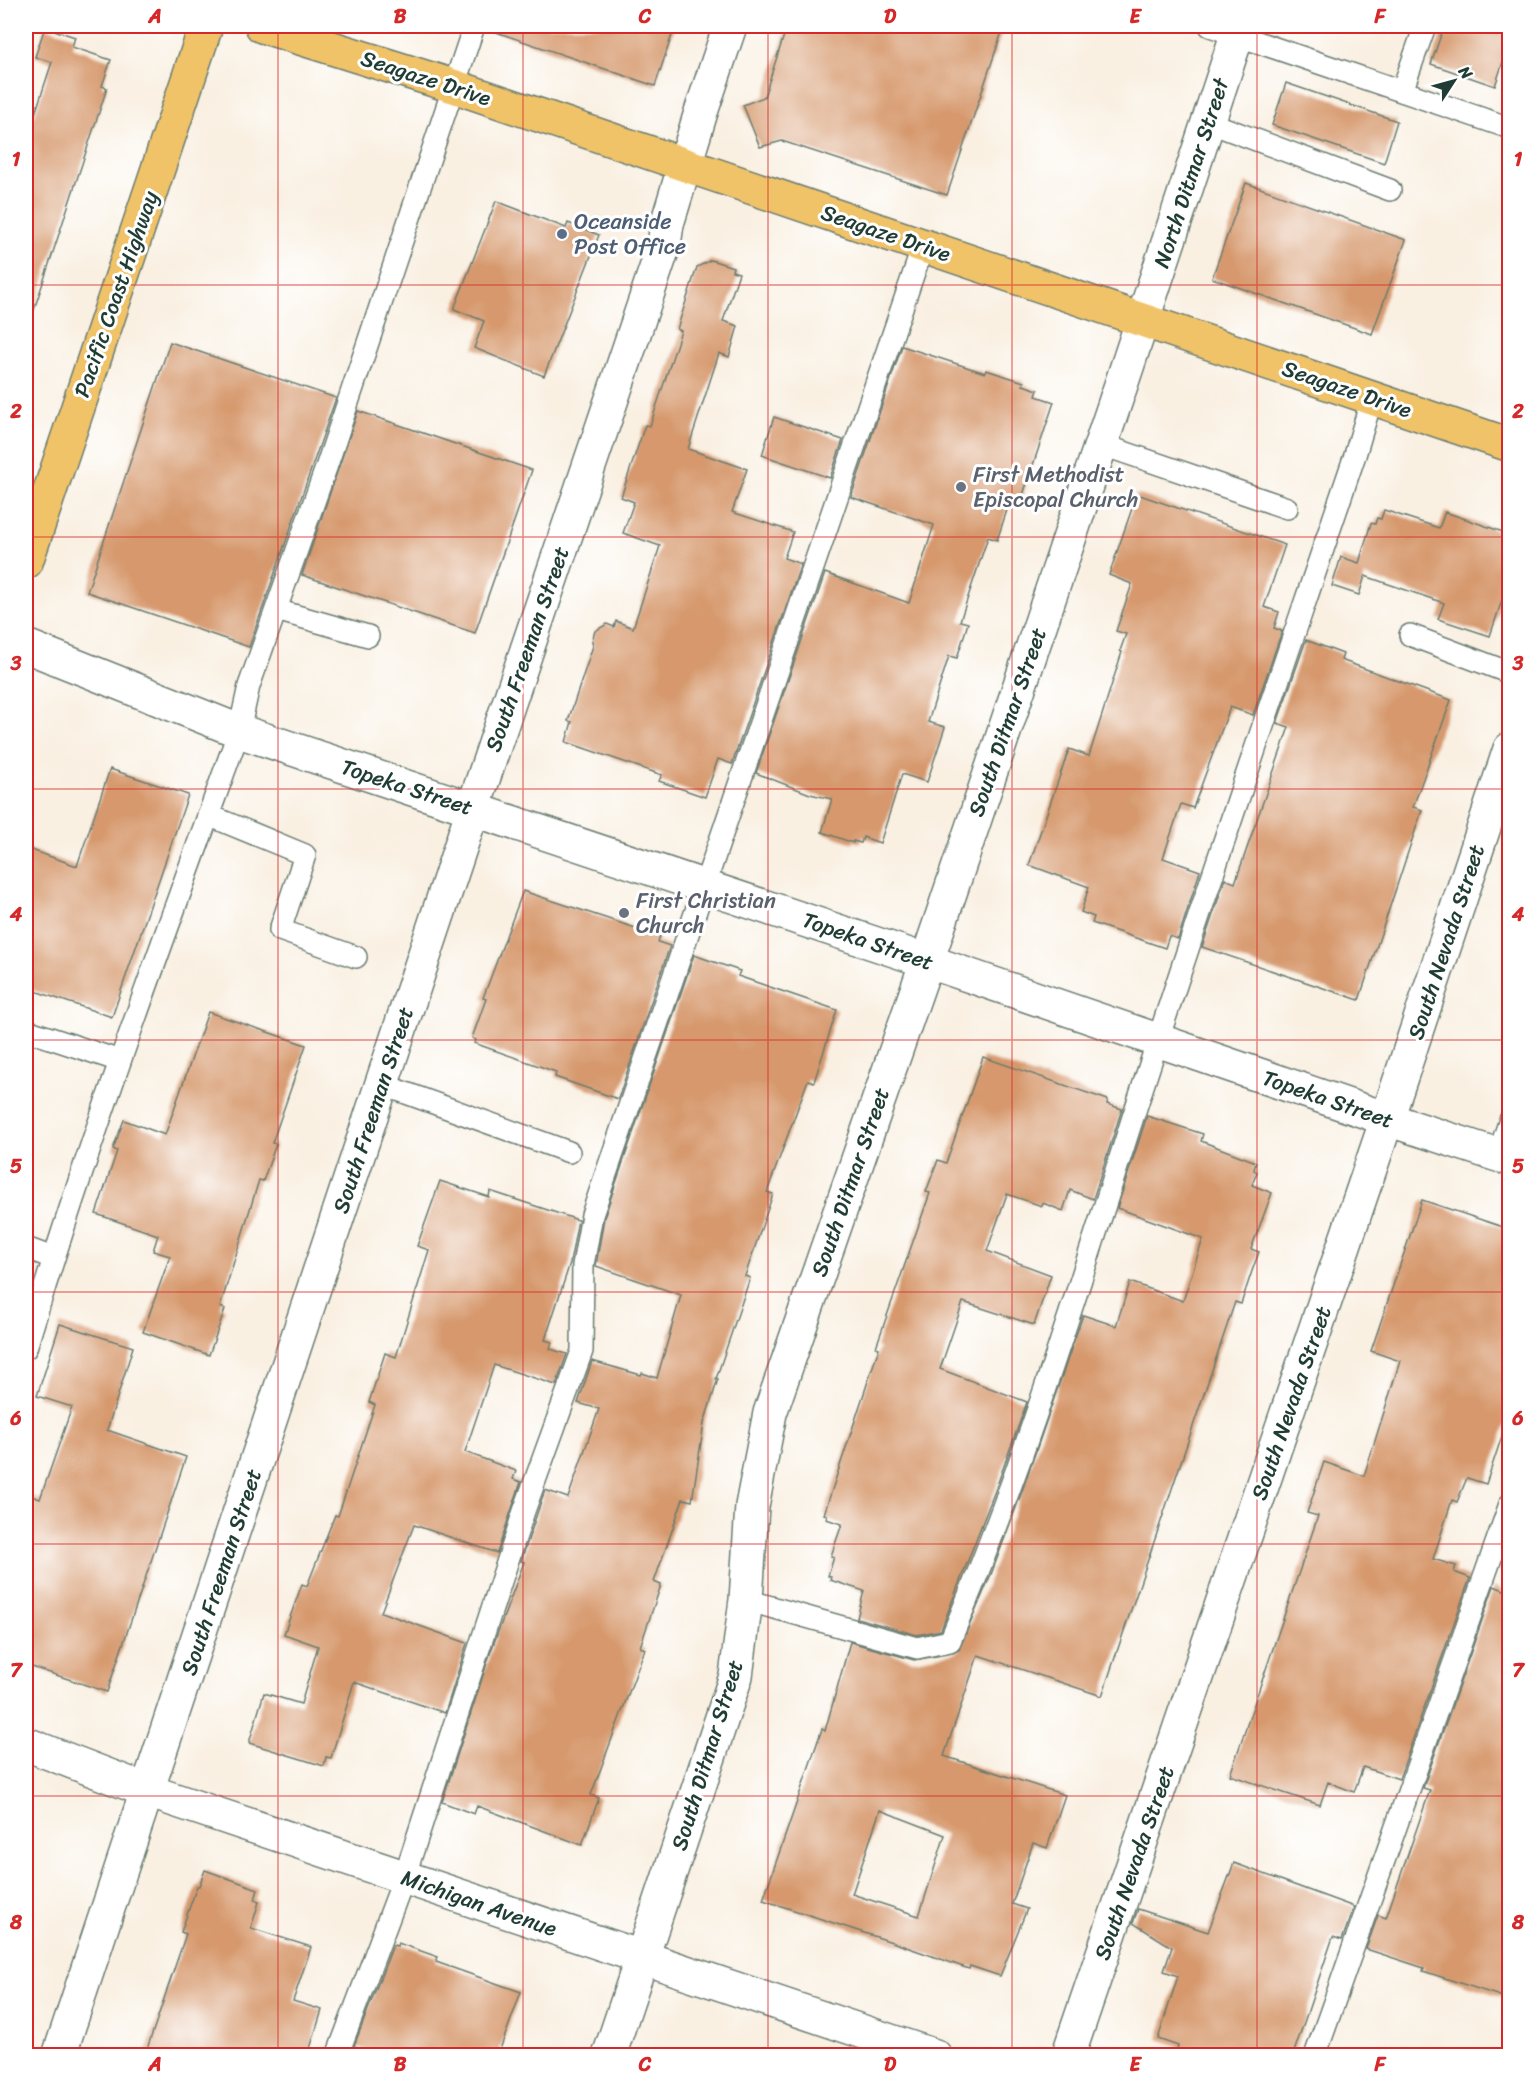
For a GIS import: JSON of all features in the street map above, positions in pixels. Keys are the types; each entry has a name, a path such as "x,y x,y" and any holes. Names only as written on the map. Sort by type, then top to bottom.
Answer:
{"main road":[{"name":"Pacific Coast Highway","path":"26,562 206,26"},
{"name":"Seagaze Drive","path":"262,26 453,86 1509,445"}],"street":[{"name":"South Freeman Street","path":"59,2055 381,1084 660,255 667,224 687,165 705,99 730,26"},
{"name":"North Ditmar Street","path":"1142,320 1208,122 1229,29"},
{"name":"South Ditmar Street","path":"609,2055 736,1676 746,1600 752,1506 770,1413 927,961 1142,320"},
{"name":"Topeka Street","path":"26,646 238,731 1504,1157"},
{"name":"South Nevada Street","path":"1068,2055 1387,1119 1509,749"},
{"name":"Michigan Avenue","path":"26,1744 148,1791 643,1958 884,2047 935,2055"}],"lane":[{"path":"26,1348 53,1258 120,1061 238,731 249,686 343,420 474,26"},
{"path":"1402,91 1425,26"},
{"path":"1229,29 1509,128"},
{"path":"1208,122 1390,190"},
{"path":"337,2055 404,1878 524,1511 582,1351 584,1265 592,1215 923,246"},
{"path":"746,1600 917,1648 950,1641 983,1563 1086,1267 1157,1041 1355,455 1372,398"},
{"path":"1100,444 1287,508"},
{"path":"276,610 368,636"},
{"path":"1410,635 1509,673"},
{"path":"208,815 305,855 280,930 357,957"},
{"path":"26,1030 120,1061"},
{"path":"381,1084 569,1152"},
{"path":"1504,1157 1509,1120"},
{"path":"26,1248 53,1258"},
{"path":"1315,2055 1509,1504"}],"building":[{"path":"494,26 675,26 655,86 493,31"},
{"path":"787,26 1004,26 947,195 782,141 760,147 743,105 764,97"},
{"path":"1444,26 1509,26 1509,44 1495,86 1431,64"},
{"path":"45,27 75,37 72,47 111,60 102,86 107,88 31,319 26,318 26,114 34,117 52,62 35,57"},
{"path":"1286,83 1397,121 1384,163 1272,125"},
{"path":"1246,183 1406,240 1372,334 1212,278"},
{"path":"496,201 566,228 568,223 599,235 544,376 474,348 484,321 454,309"},
{"path":"711,260 733,267 732,271 739,273 723,321 738,326 729,357 719,353 688,449 747,469 732,512 793,532 784,558 801,564 732,764 718,759 705,797 659,781 662,775 566,742 572,722 568,721 593,646 595,631 607,624 614,627 616,621 633,628 660,546 623,533 634,502 621,497 645,425 650,426 681,331 677,329 697,267"},
{"path":"170,342 336,398 249,647 87,592"},
{"path":"902,346 985,373 986,370 1024,382 1023,385 1038,390 1036,396 1054,402 1019,507 1009,504 997,540 988,537 960,621 968,623 957,658 949,656 928,722 945,727 927,782 902,774 880,843 863,837 861,843 853,841 853,843 822,832 832,799 810,794 756,773 825,573 909,603 934,525 851,497"},
{"path":"358,411 532,470 475,633 302,575"},
{"path":"774,417 843,440 830,478 762,455"},
{"path":"1137,494 1285,545 1264,607 1279,612 1274,628 1282,631 1253,715 1230,707 1193,808 1181,804 1163,858 1200,871 1178,939 1169,936 1165,948 1092,923 1094,917 1081,912 1089,887 1029,865 1069,749 1089,756 1122,652 1120,651 1126,634 1116,631 1132,584 1109,575"},
{"path":"1384,510 1439,528 1445,512 1509,534 1509,579 1490,636 1438,619 1444,603 1365,576 1359,595 1332,586 1341,557 1359,563 1371,523 1375,524 1377,518 1381,519"},
{"path":"1306,640 1343,654 1341,660 1451,700 1413,807 1422,810 1359,1000 1202,947 1225,879 1235,883 1289,727 1277,723"},
{"path":"110,769 188,795 112,1017 26,988 26,848 77,866"},
{"path":"523,891 660,936 658,942 670,946 618,1099 555,1077 556,1072 474,1043 476,1040 472,1038 486,999 483,998"},
{"path":"694,955 740,971 738,976 837,1010 814,1082 808,1080 767,1192 773,1194 745,1276 750,1278 716,1379 718,1379 704,1423 692,1501 683,1499 654,1582 661,1585 640,1647 645,1649 591,1795 599,1798 582,1845 477,1806 474,1814 442,1802 491,1651 524,1562 521,1561 545,1490 568,1498 599,1409 578,1403 592,1361 657,1378 681,1295 596,1266 604,1218"},
{"path":"208,1012 306,1045 272,1143 276,1144 263,1181 259,1180 220,1307 225,1309 209,1355 143,1332 170,1256 153,1251 158,1235 96,1214 117,1151 113,1149 124,1120 165,1135"},
{"path":"983,1057 1108,1100 1107,1104 1122,1109 1093,1199 1070,1190 1063,1211 1043,1203 1042,1206 1007,1194 987,1251 1051,1275 1034,1325 963,1302 940,1369 1027,1402 941,1630 917,1635 857,1618 864,1591 830,1580 831,1577 828,1576 834,1557 831,1556 842,1524 826,1519 827,1515 824,1514 879,1348 876,1347 930,1193 926,1192 938,1160 946,1163"},
{"path":"1147,1116 1203,1134 1201,1141 1256,1162 1254,1170 1257,1172 1252,1185 1272,1193 1251,1249 1259,1252 1241,1304 1235,1302 1102,1696 978,1655 944,1756 1065,1795 1047,1848 1033,1843 1012,1904 1027,1909 1000,1976 970,1966 969,1969 763,1900 822,1729 825,1731 850,1642 914,1660 959,1650 1020,1497 1083,1315 1116,1326 1130,1282 1183,1301 1203,1239 1117,1208","holes":["880,1810 945,1835 919,1916 852,1894"]},
{"path":"440,1181 489,1197 490,1191 578,1220 570,1263 545,1340 552,1342 550,1349 567,1354 556,1385 494,1365 465,1452 516,1471 513,1479 521,1482 497,1553 414,1525 381,1612 467,1643 445,1713 354,1682 331,1758 326,1757 324,1766 249,1743 264,1693 301,1704 318,1646 284,1634 302,1584 307,1586 335,1515 338,1516 375,1405 369,1402 385,1353 396,1357 429,1250 417,1246"},
{"path":"1422,1200 1509,1229 1509,1415 1486,1484 1467,1478 1457,1502 1452,1500 1433,1559 1456,1566 1454,1572 1470,1578 1399,1779 1363,1767 1354,1792 1328,1782 1320,1805 1230,1775 1318,1516 1307,1513 1324,1462 1364,1476 1400,1361 1371,1351"},
{"path":"60,1324 133,1347 107,1430 186,1457 107,1692 26,1665 26,1494 40,1499 72,1407 37,1396"},
{"path":"1494,1586 1509,1592 1509,1999 1423,1971 1424,1968 1366,1949 1378,1915 1386,1918 1430,1790 1423,1788"},
{"path":"1234,1863 1354,1907 1342,1940 1333,1937 1293,2055 1175,2055 1178,2046 1158,2039 1178,1976 1164,1971 1172,1947 1133,1923 1138,1909 1208,1932"},
{"path":"205,1870 258,1889 255,1900 259,1902 251,1928 311,1947 293,2001 322,2010 308,2055 145,2055 186,1934 181,1932"},
{"path":"398,1943 438,1957 436,1962 521,1992 498,2055 382,2055 354,2046 393,1945 397,1946"}],"place":[{"name":"Oceanside Post Office","path":"562,234"},
{"name":"First Methodist Episcopal Church","path":"961,487"},
{"name":"First Christian Church","path":"624,913"}]}
